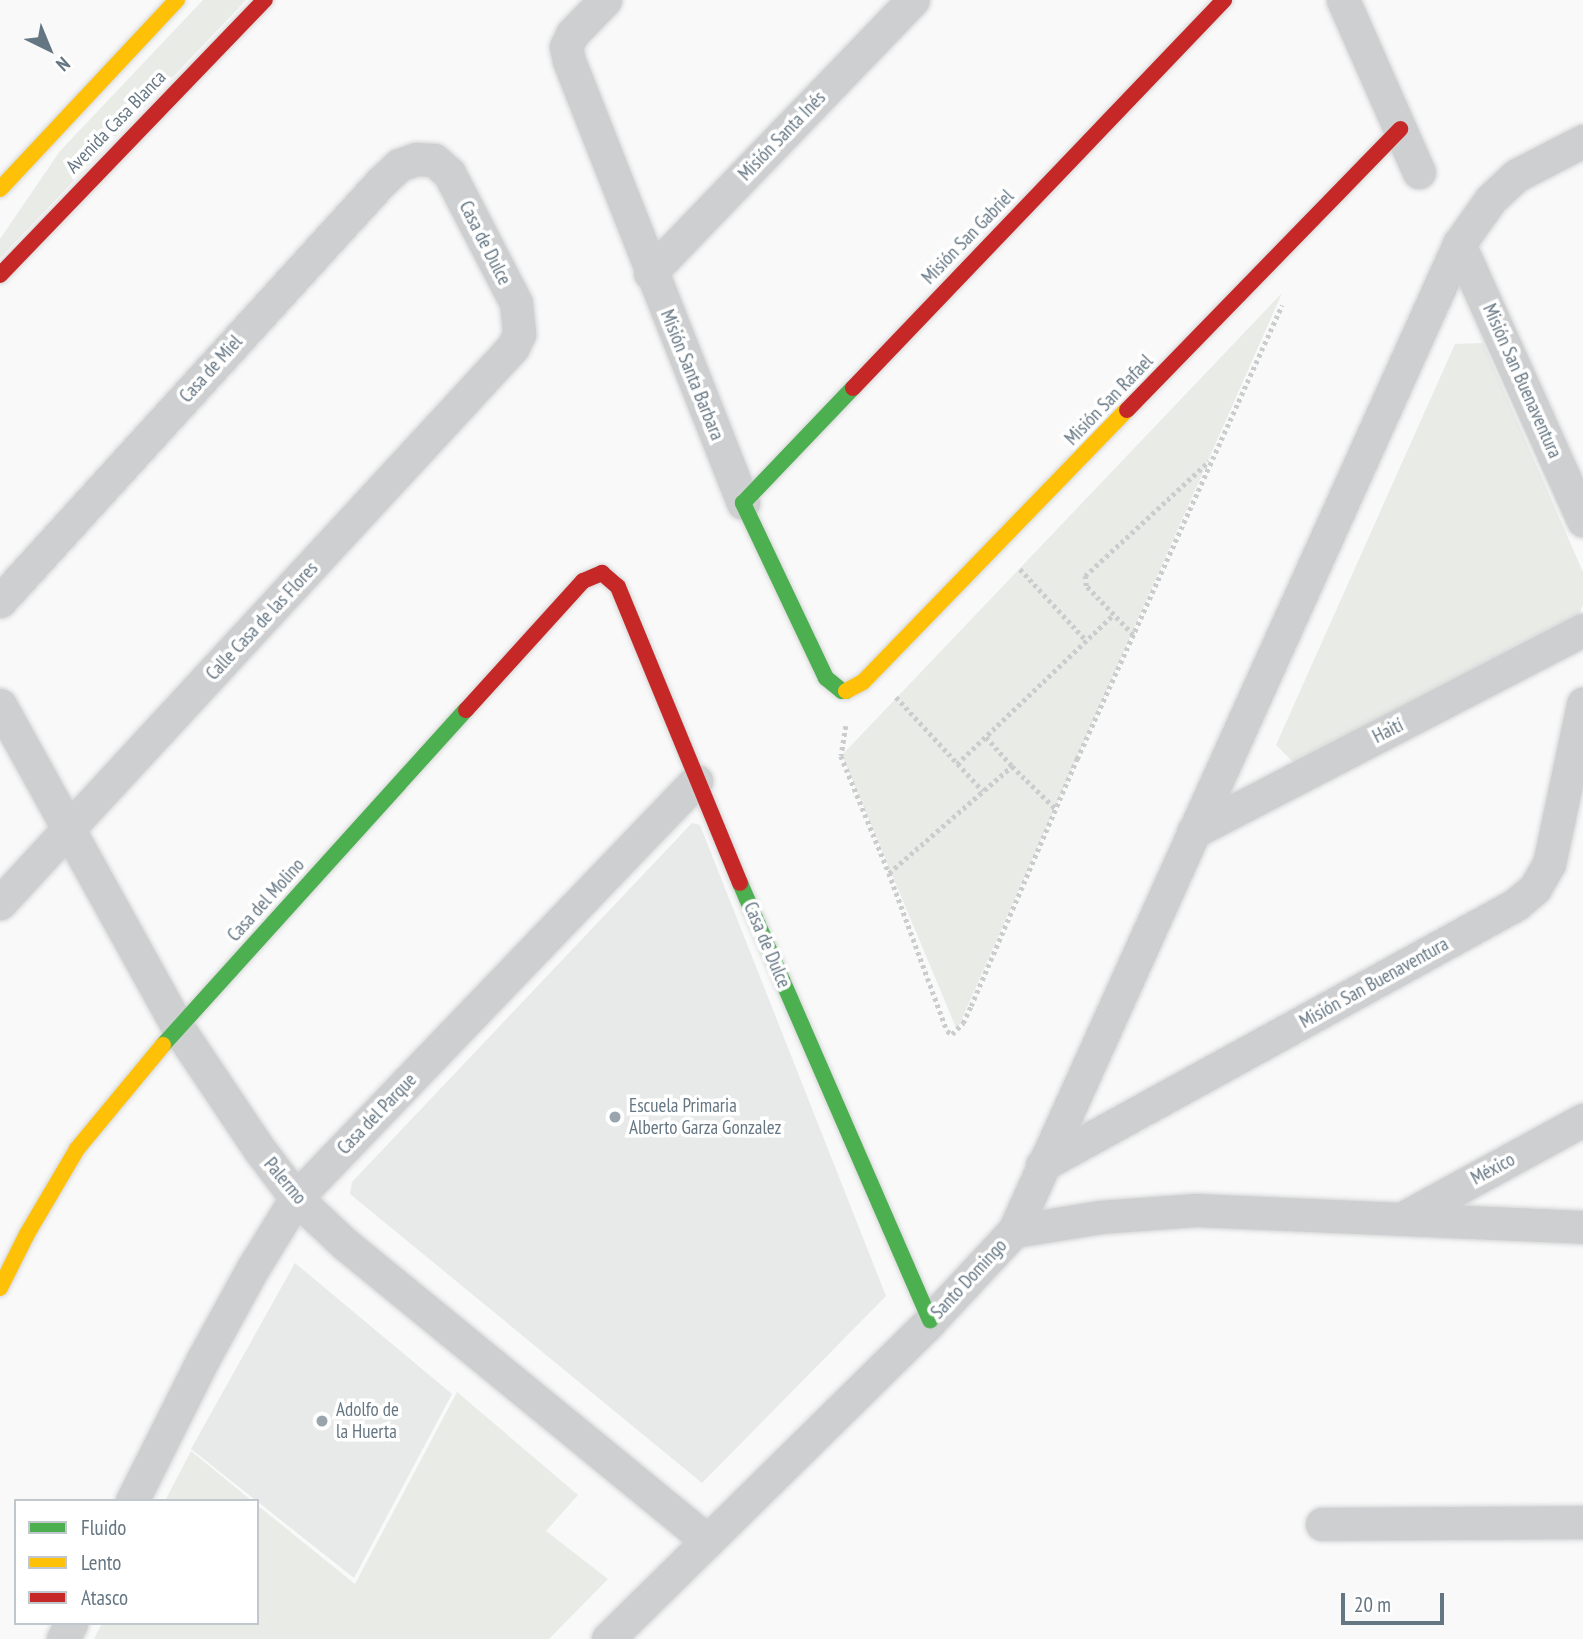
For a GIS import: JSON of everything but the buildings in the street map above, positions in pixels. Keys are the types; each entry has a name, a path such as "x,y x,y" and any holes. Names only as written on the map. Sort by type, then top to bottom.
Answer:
{"street":[{"name":"Avenida Casa Blanca","path":"0,188 177,0"},
{"name":"Avenida Casa Blanca","path":"0,275 265,0"},
{"name":"Misión Santa Barbara","path":"605,0 572,34 566,47 572,72 743,503 826,678 847,690"},
{"name":"Misión Santa Inés","path":"650,272 913,0"},
{"name":"Misión San Gabriel","path":"743,503 1224,0"},
{"path":"1343,0 1419,172"},
{"name":"Misión San Rafael","path":"847,690 873,672 1400,129"},
{"path":"1014,1231 1459,244 1491,200 1517,175 1583,141"},
{"name":"Casa de Miel","path":"0,601 382,182 399,165 416,159 434,160"},
{"name":"Casa de Dulce","path":"434,160 449,173 516,303 519,334"},
{"name":"Misión San Buenaventura","path":"1459,244 1583,520"},
{"name":"Calle Casa de las Flores","path":"0,903 503,359 519,334"},
{"name":"Casa de Dulce","path":"602,573 618,587 696,781 930,1321"},
{"name":"Casa del Molino","path":"0,1288 33,1222 78,1149 178,1028 583,581 602,573"},
{"name":"Haití","path":"1193,832 1583,630"},
{"name":"Misión San Buenaventura","path":"1042,1165 1515,905 1535,888 1549,864 1575,779 1583,704"},
{"name":"Palermo","path":"0,705 178,1028 259,1149 296,1198 345,1244 707,1541"},
{"name":"Casa del Parque","path":"133,1499 208,1349 296,1198 696,781"},
{"name":"México","path":"1402,1218 1583,1121"},
{"name":"Santo Domingo","path":"608,1639 930,1321 1014,1231 1100,1217 1184,1210 1583,1227"},
{"path":"1322,1524 1583,1522"}],"path":[{"path":"847,690 841,756 889,873 947,1031 952,1034 963,1023 971,1006 1132,635 1285,299 1284,284 1268,266"},
{"path":"1132,635 1086,586 1086,576 1212,458"},
{"path":"998,545 1086,640"},
{"path":"957,764 1113,615"},
{"path":"873,672 983,791"},
{"path":"986,737 1057,810"},
{"path":"889,873 1012,765"}],"shaded area":[{"path":"203,0 246,0 0,258 0,239 60,151"},
{"path":"1282,293 957,1030 842,755"},
{"path":"1483,343 1583,572 1583,604 1578,617 1298,767 1276,745 1455,344"},
{"name":"Escuela Primaria Alberto Garza Gonzalez","path":"692,823 700,825 886,1296 702,1483 350,1194 352,1182"},
{"name":"Adolfo de la Huerta","path":"295,1263 452,1394 354,1578 259,1503 259,1499 254,1499 191,1449"},
{"path":"457,1392 578,1495 546,1531 608,1579 549,1639 94,1639 101,1625 259,1625 259,1507 355,1584"},
{"path":"191,1451 250,1499 166,1499"}],"traffic: fast":[{"path":"846,691 842,691 826,678 743,503 853,388"},
{"path":"163,1045 466,710"},
{"path":"740,883 930,1321"}],"traffic: slow":[{"path":"0,189 177,0"},
{"path":"846,691 863,682 1127,410"},
{"path":"0,1288 27,1234 77,1149 163,1045"}],"traffic: jam":[{"path":"0,275 265,0"},
{"path":"853,388 1224,0"},
{"path":"1127,410 1400,129"},
{"path":"466,710 583,581 602,573 618,587 740,883"}],"place":[{"name":"Escuela Primaria Alberto Garza Gonzalez","path":"615,1117"},
{"name":"Adolfo de la Huerta","path":"322,1421"}]}
